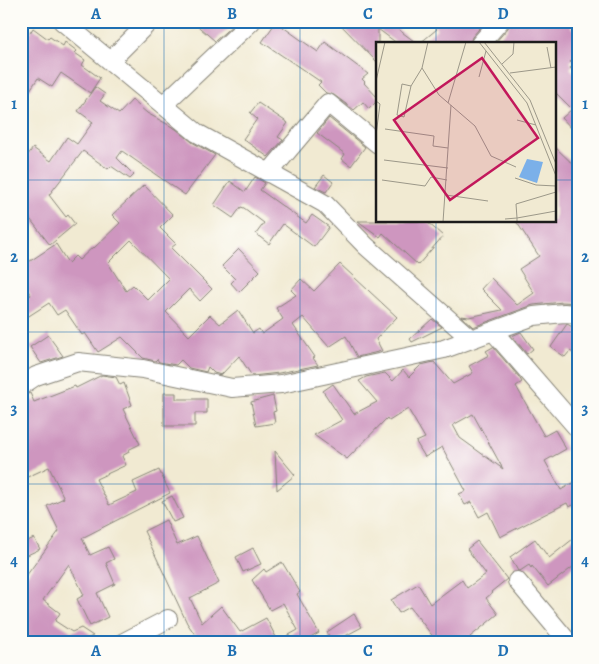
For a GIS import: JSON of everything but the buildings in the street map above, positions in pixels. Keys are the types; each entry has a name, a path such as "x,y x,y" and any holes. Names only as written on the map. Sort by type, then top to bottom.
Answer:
{"street":[{"path":"62,21 197,133 324,204 366,246 471,339"},
{"path":"110,61 150,21"},
{"path":"163,105 252,21"},
{"path":"482,42 500,21"},
{"path":"269,173 328,103 376,142"},
{"path":"21,386 36,376 78,362 143,369 232,388 281,384 444,349 534,316 564,313 578,314"},
{"path":"493,331 578,429"},
{"path":"517,581 569,643"},
{"path":"122,643 168,619"}]}
